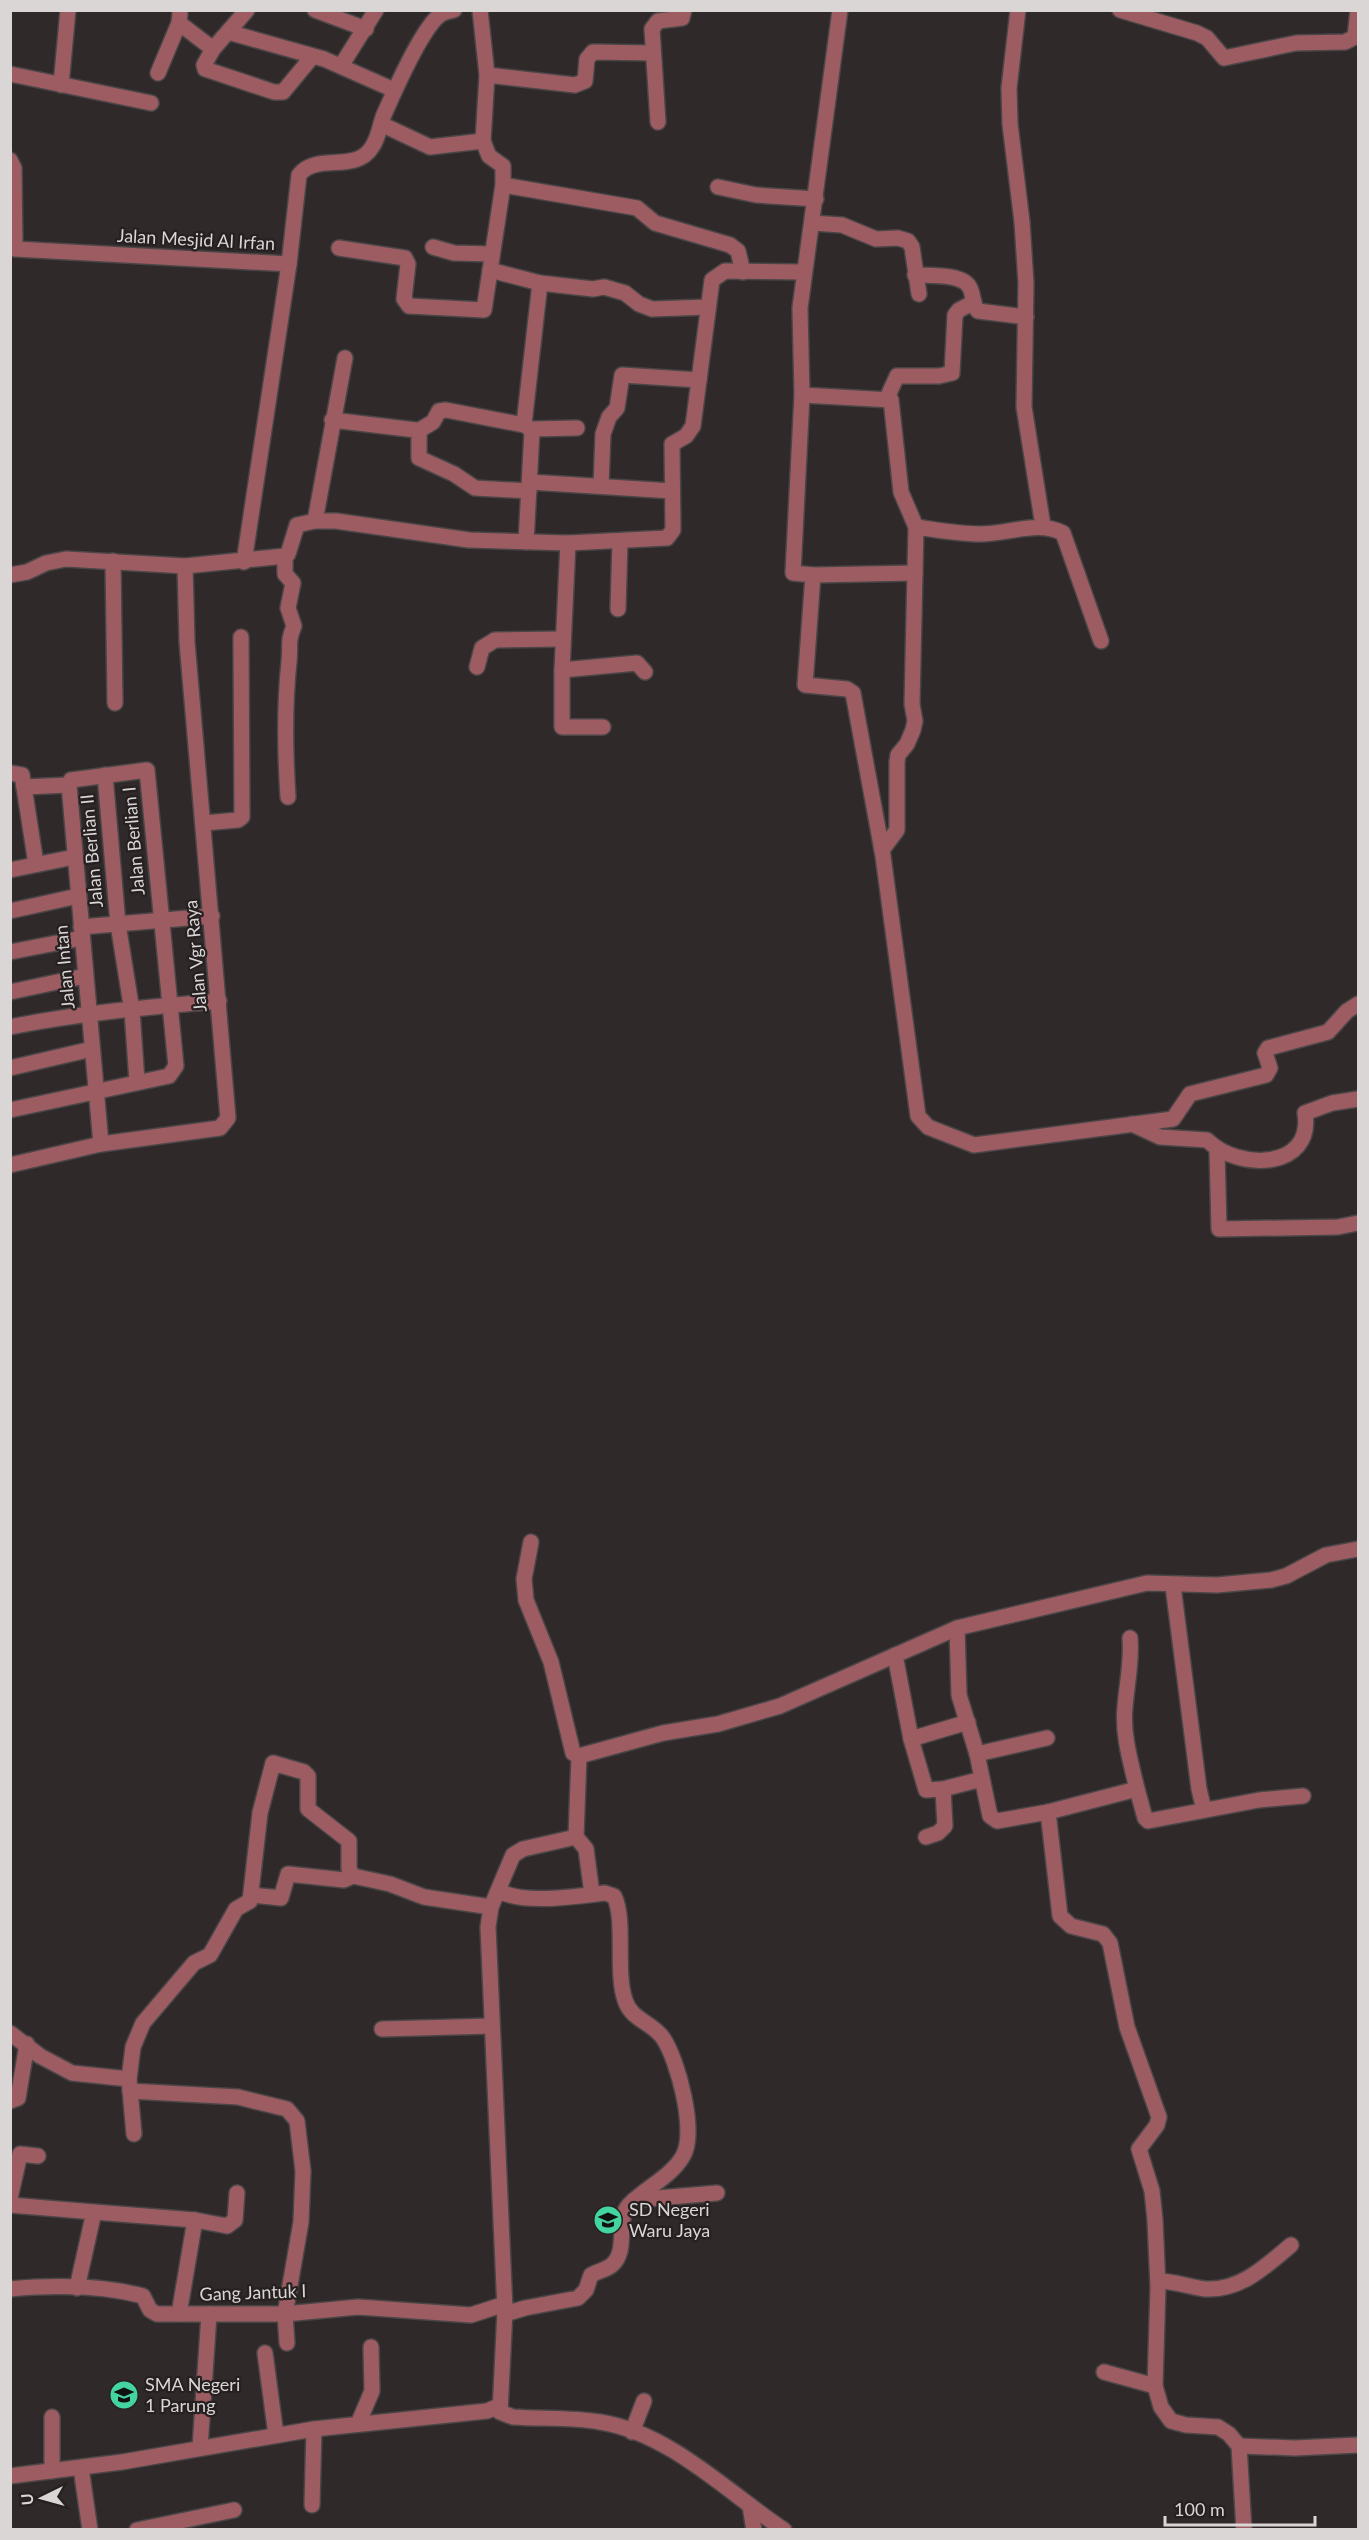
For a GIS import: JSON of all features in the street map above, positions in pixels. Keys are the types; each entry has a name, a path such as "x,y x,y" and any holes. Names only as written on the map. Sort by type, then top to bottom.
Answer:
{"street":[{"path":"61,85 69,10"},
{"path":"247,10 213,49 204,65 205,69 274,92 283,92 312,57"},
{"path":"315,10 366,29"},
{"path":"341,66 376,10"},
{"name":"Jalan Mesjid Al Irfan","path":"10,160 14,168 13,248 290,264 299,175 304,169 313,165 354,160 365,155 372,147 394,90 432,22 443,13 454,10"},
{"path":"339,248 405,258 408,264 404,299 409,306 484,310 503,185 503,166 489,156 483,141 487,75 480,10"},
{"path":"658,122 653,52 654,25 658,21 679,20 684,10"},
{"path":"840,10 800,308 802,395 793,573 813,575 915,573"},
{"path":"1018,10 1010,88 1010,124 1022,222 1026,317 1024,407 1043,526"},
{"path":"1120,10 1197,33 1207,38 1224,58 1296,43 1345,42 1355,36 1358,10"},
{"path":"158,72 179,18 213,49"},
{"path":"228,32 341,66 394,90"},
{"path":"487,75 575,85 585,81 587,58 593,52 653,52"},
{"path":"10,74 151,103"},
{"path":"381,124 429,147 483,141"},
{"path":"503,185 585,201 637,208 655,223 730,245 738,252 743,272"},
{"path":"718,187 756,195 816,199"},
{"path":"812,223 842,225 876,239 898,238 908,241 912,247 919,294"},
{"path":"433,247 454,253 492,255"},
{"path":"244,562 290,264"},
{"path":"490,270 540,283 593,289 604,287 625,293 639,304 652,309 708,307"},
{"path":"10,575 18,575 55,560 185,566 244,562 285,556 288,554 297,525 315,521 336,521 469,540 568,543 668,538 673,530 672,444 686,436 693,426 712,280 725,271 804,272"},
{"path":"915,275 961,279 969,285 975,309 980,312 1026,317"},
{"path":"526,542 530,486 528,427 540,283"},
{"path":"887,398 897,376 939,376 952,373 955,315 959,310 974,302"},
{"path":"315,521 345,358"},
{"path":"601,486 603,434 609,417 617,408 622,375 699,380"},
{"path":"802,395 891,399 894,405 901,492 916,527 912,704 915,721 908,744 898,755 897,830 882,850"},
{"path":"332,420 418,431 433,422 439,411 446,410 528,427 578,429"},
{"path":"418,431 419,458 454,474 475,488 601,486 672,491"},
{"path":"916,527 980,534 999,534 1043,526 1052,527 1066,538 1101,641"},
{"path":"618,609 620,541"},
{"path":"568,543 563,639 562,728 603,727"},
{"path":"285,556 285,574 293,583 288,608 294,626 288,639 290,652 284,714 288,797"},
{"path":"113,561 115,703"},
{"name":"Jalan Vgr Raya","path":"10,1165 100,1144 220,1128 228,1118 187,642 185,566"},
{"path":"813,575 805,685 847,689 853,693 882,850 907,1021 915,1107 920,1120 939,1132 974,1145 1173,1119 1190,1094 1266,1075 1270,1068 1266,1055 1268,1048 1328,1032 1347,1011 1359,1004"},
{"path":"204,823 238,820 242,817 241,637"},
{"path":"477,666 482,648 495,640 563,639"},
{"path":"562,670 637,663 645,672"},
{"name":"Jalan Berlian I","path":"69,786 71,780 147,770 161,920"},
{"path":"10,773 22,775 36,864"},
{"name":"Jalan Berlian II","path":"105,775 118,924 132,1011 137,1081"},
{"path":"24,787 69,786"},
{"name":"Jalan Intan","path":"69,786 100,1144"},
{"path":"10,870 74,857"},
{"path":"10,911 78,896"},
{"path":"10,952 118,924 212,916"},
{"path":"10,1110 137,1081 169,1076 175,1071 177,1058 169,1005 161,920"},
{"path":"10,992 85,976"},
{"path":"10,1028 88,1013 132,1011 219,1001"},
{"path":"10,1068 92,1049"},
{"path":"1132,1124 1160,1137 1207,1140 1217,1150 1247,1161 1277,1159 1304,1140 1308,1128 1305,1113 1332,1103 1359,1099"},
{"path":"1217,1150 1219,1229 1338,1227 1359,1223"},
{"path":"531,1542 524,1579 526,1600 551,1662 573,1753 579,1756 663,1733 718,1724 780,1706 957,1628 1147,1583 1173,1586 1217,1585 1270,1580 1287,1576 1326,1555 1359,1549"},
{"path":"1173,1586 1199,1789 1204,1810"},
{"path":"957,1628 957,1686 977,1754 990,1816 997,1821 1048,1812 1137,1789"},
{"path":"1130,1638 1131,1665 1124,1707 1125,1731 1137,1789 1144,1815 1148,1821 1259,1800 1303,1796"},
{"path":"895,1655 912,1739 926,1790 942,1790 982,1779"},
{"path":"912,1739 968,1722"},
{"path":"977,1754 1047,1738"},
{"path":"579,1756 576,1836 586,1849 592,1894"},
{"path":"134,2134 129,2085 133,2047 143,2023 192,1965 210,1955 229,1918 236,1909 250,1901 260,1813 273,1763 304,1772 308,1776 308,1809 349,1841 349,1869 353,1876"},
{"path":"926,1837 938,1833 945,1826 942,1790"},
{"path":"1048,1812 1060,1916 1071,1926 1103,1934 1110,1943 1127,2027 1158,2110 1157,2126 1139,2149 1152,2191 1158,2280 1155,2386 1161,2407 1171,2421 1186,2426 1218,2427 1228,2433 1239,2446 1244,2529"},
{"path":"576,1836 518,1851 509,1861 491,1907 488,1947 505,2309 500,2412 508,2416 601,2422 632,2432 682,2457 784,2529"},
{"path":"251,1895 281,1898 288,1874 344,1880 353,1876 390,1884 424,1897 491,1907"},
{"path":"499,1891 508,1896 544,1898 610,1894 616,1899 619,1968 624,2000 630,2012 658,2031 670,2050 690,2133 683,2157 634,2200"},
{"path":"382,2029 491,2026"},
{"path":"10,2033 40,2056 72,2073 129,2085 238,2097 278,2106 293,2114 300,2128 303,2170 301,2222 285,2314 287,2343"},
{"path":"10,2101 18,2098 27,2044"},
{"path":"10,2198 20,2154 38,2156"},
{"path":"10,2205 195,2220 222,2226 232,2223 236,2216 237,2193"},
{"path":"634,2200 717,2193"},
{"name":"Gang Jantuk I","path":"10,2289 41,2286 141,2295 152,2313 179,2314 285,2314 358,2307 471,2315 525,2308 578,2298 583,2295 591,2275 606,2269 616,2261 624,2213 634,2200"},
{"path":"77,2288 94,2212"},
{"path":"179,2314 195,2220"},
{"path":"1158,2280 1202,2289 1228,2288 1251,2276 1291,2245"},
{"path":"200,2448 209,2314"},
{"path":"358,2424 372,2391 371,2347"},
{"path":"265,2353 276,2435"},
{"path":"1104,2372 1155,2386"},
{"path":"632,2432 644,2401"},
{"path":"10,2476 81,2468 314,2429 487,2411 500,2406"},
{"path":"52,2417 52,2471"},
{"path":"312,2505 314,2429"},
{"path":"1239,2446 1295,2448 1359,2445"},
{"path":"81,2468 90,2529"},
{"path":"750,2506 754,2529"},
{"path":"142,2529 234,2510"}],"place":[{"name":"SD Negeri Waru Jaya","path":"608,2220"},
{"name":"SMA Negeri 1 Parung","path":"124,2395"}]}
